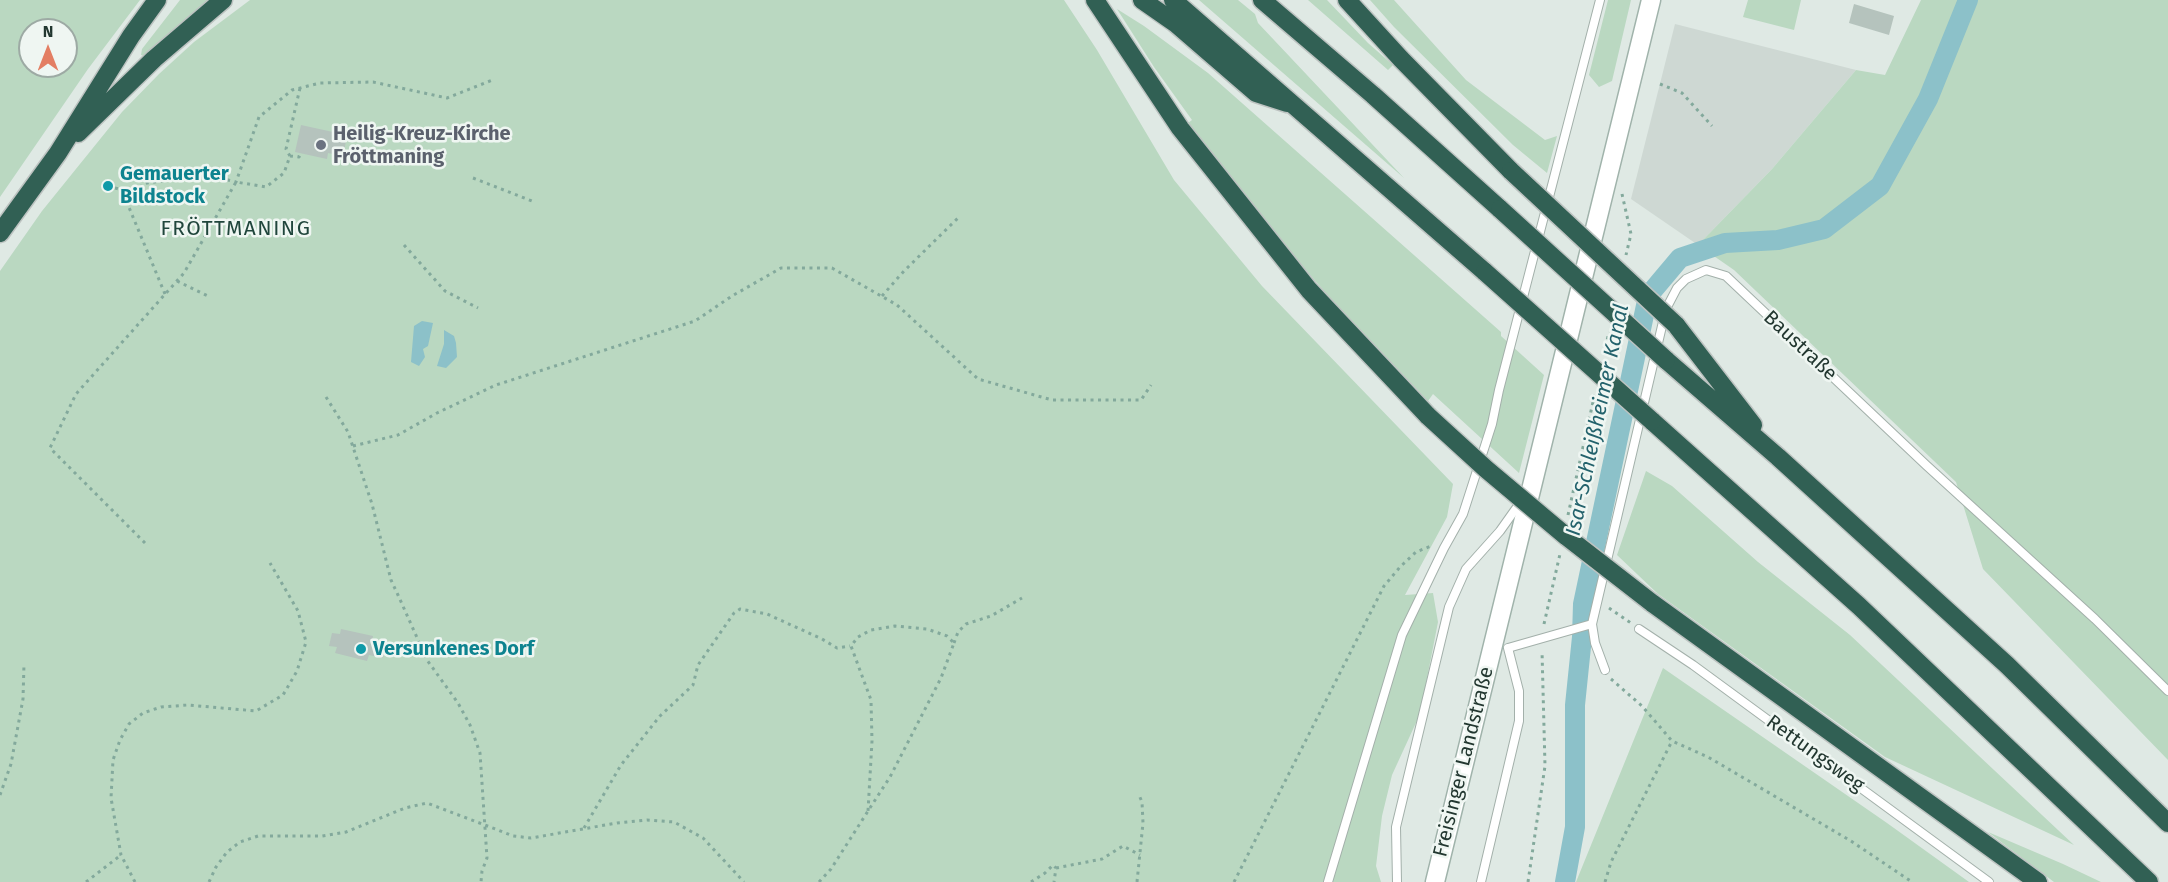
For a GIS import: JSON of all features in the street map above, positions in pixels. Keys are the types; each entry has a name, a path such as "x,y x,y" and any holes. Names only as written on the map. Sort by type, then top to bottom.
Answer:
{"highway":[{"path":"0,232 58,153 131,36 157,0"},
{"path":"58,153 154,59 223,0"},
{"path":"1095,0 1180,128 1309,290 1428,416 1486,469 1567,537 1652,603 2038,882"},
{"path":"1142,0 1175,24 1257,93 1295,105"},
{"path":"1173,0 1485,272 1859,606 2149,882"},
{"path":"1262,0 1381,102 1666,360 1778,457 2007,666 2168,823"},
{"path":"1347,0 1510,171 1676,326 1778,457"}],"main road":[{"name":"Freisinger Landstraße","path":"1435,882 1501,645 1532,486 1651,0"}],"lane":[{"path":"1328,882 1402,635 1463,514 1492,424 1600,0"},
{"name":"Baustraße","path":"1605,670 1589,625 1598,600 1666,309 1677,288 1686,279 1706,270 1726,276 1926,465 2095,619 2168,691"},
{"path":"1397,882 1396,827 1449,607 1466,569 1500,531 1532,486"},
{"path":"1481,882 1520,721 1520,691 1501,645 1589,625"},
{"name":"Rettungsweg","path":"1639,629 1712,679 1989,882"}],"path":[{"path":"145,543 50,448 76,394 183,273 236,182 259,117 292,90 320,83 373,82 447,98 495,79"},
{"path":"1660,84 1682,93 1712,126"},
{"path":"115,188 130,192 147,183 208,175 266,187 284,173 290,156 286,149 300,88"},
{"path":"290,156 299,157 302,153"},
{"path":"473,178 532,201"},
{"path":"130,192 128,205 165,294"},
{"path":"881,296 904,270 958,218"},
{"path":"404,245 445,291 478,309"},
{"path":"353,446 398,435 437,413 496,385 695,321 732,296 781,268 832,268 897,305 978,379 1052,400 1141,400 1151,385"},
{"path":"177,281 210,297"},
{"path":"326,397 348,432 353,446 372,504 391,580 427,660 458,703 470,725 480,753 487,858 481,882"},
{"path":"1234,882 1384,586 1416,552 1435,545 1444,548"},
{"path":"135,882 121,855 111,798 113,760 120,740 129,724 143,713 161,706 188,705 256,711 284,695 297,671 306,642 298,611 270,563"},
{"path":"819,882 831,869 890,777 941,678 958,632 966,624 991,616 1022,598"},
{"path":"1598,600 1639,629"},
{"path":"584,828 621,765 660,716 693,685 698,665 734,613 740,609 767,614 837,648 851,646 864,633 895,626 927,629 947,636 954,643"},
{"path":"851,646 871,700 872,741 868,811"},
{"path":"0,795 11,764 21,710 24,664"},
{"path":"1605,670 1613,681 1642,706 1672,741 1708,757 1851,841 1912,882"},
{"path":"1605,882 1611,862 1672,741"},
{"path":"1137,882 1143,824 1142,802 1138,795"},
{"path":"209,882 226,852 240,842 258,836 322,836 346,832 405,808 427,803 513,836 531,838 647,820 674,822 703,838 744,882"},
{"path":"1031,882 1051,866 1055,865 1056,868 1102,859 1123,846 1140,855"},
{"path":"86,882 121,855"},
{"path":"1054,882 1056,868"}],"shaded area":[{"path":"1675,24 1856,70 1772,169 1698,245 1631,199"}],"green space":[{"path":"0,0 140,0 88,69 0,197"},
{"path":"180,0 212,0 148,57 141,55 142,49"},
{"path":"250,0 1064,0 1097,50 1174,180 1262,286 1453,484 1447,517 1405,595 1433,593 1438,622 1420,714 1392,775 1382,816 1376,866 1381,882 0,882 0,271 42,211 122,112 194,42"},
{"path":"1199,0 1238,0 1255,14 1258,23 1404,178"},
{"path":"1308,0 1327,0 1368,43 1393,65 1388,70"},
{"path":"1370,0 1394,0 1466,80 1545,140 1557,136 1547,173 1513,145 1394,27"},
{"path":"1608,0 1631,0 1612,81 1599,87 1589,75"},
{"path":"1748,0 1801,0 1794,30 1743,17"},
{"path":"1921,0 2168,0 2168,760 1983,569 1956,482 1734,270 1698,245 1772,169 1856,70 1885,75"},
{"path":"1117,9 1208,73 1501,332 1501,336 1544,375 1519,473 1433,394 1428,401 1330,298 1287,248 1188,123 1192,120 1154,67"},
{"path":"1646,471 1672,486 1758,562 1850,635 2074,845 1885,757 1658,594 1617,555"},
{"path":"1663,668 1887,823 1969,882 1576,882"},
{"path":"1988,832 2063,864 2101,882 2054,882"}],"water":[{"path":"422,321 433,323 428,346 423,349 425,357 419,366 411,362 414,326"},
{"path":"444,330 454,336 457,357 446,368 437,366 444,344"}],"building":[{"path":"1854,4 1894,16 1889,35 1849,23"},
{"name":"Heilig-Kreuz-Kirche Fröttmaning","path":"301,125 333,132 332,138 346,141 343,156 328,153 327,159 295,152"},
{"name":"Versunkenes Dorf","path":"341,629 373,636 372,641 386,645 383,658 369,655 367,661 335,653 337,647 329,646 332,633 340,634"}],"waterway":[{"name":"Isar-Schleißheimer Kanal","path":"1565,882 1575,827 1575,705 1583,604 1648,296 1680,258 1725,243 1778,240 1824,229 1880,186 1928,99 1968,0"}],"place":[{"name":"Heilig-Kreuz-Kirche Fröttmaning","path":"321,145"},
{"name":"Gemauerter Bildstock","path":"108,186"},
{"name":"Versunkenes Dorf","path":"361,649"}],"district":[{"name":"FRÖTTMANING","path":"236,229"}]}
